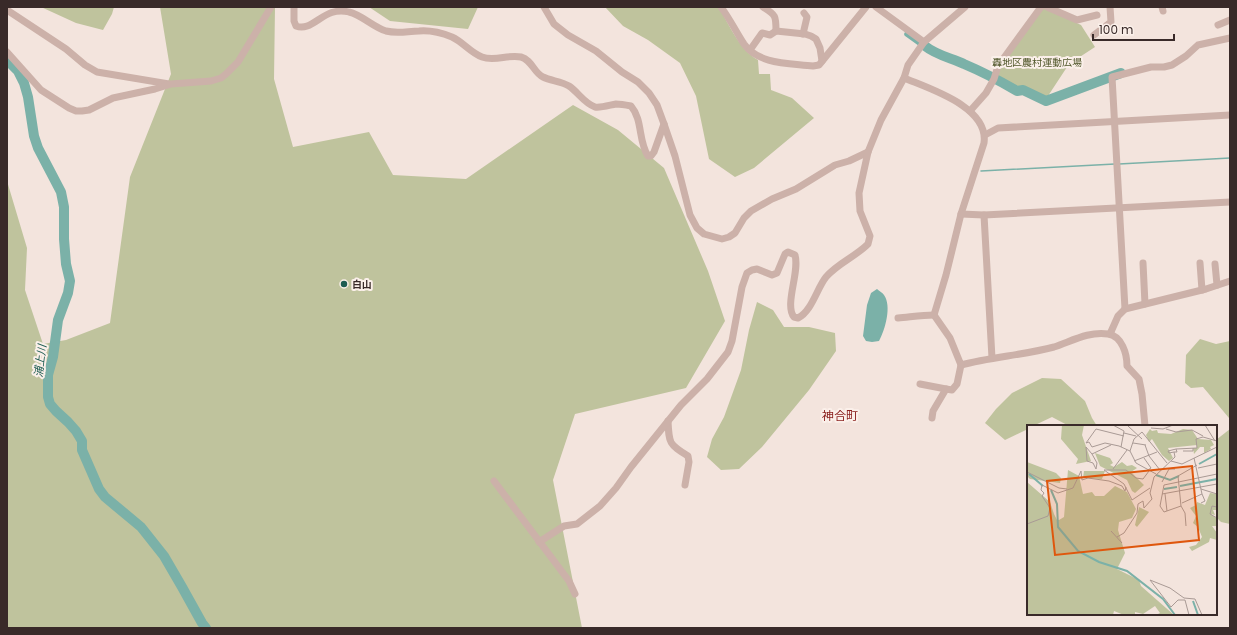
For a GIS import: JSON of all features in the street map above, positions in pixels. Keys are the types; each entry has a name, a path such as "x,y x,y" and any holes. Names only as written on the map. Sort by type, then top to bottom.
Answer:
{"street":[{"path":"7,10 66,49 85,65 97,72 171,84 211,81 221,78 238,62 271,7"},
{"path":"294,7 294,21 296,26 301,28 306,27 329,13 337,10 349,12 386,31 401,33 432,31 453,38 471,51 483,57 493,59 511,56 523,57 542,77 568,86 584,100 596,107 616,104 631,106 636,111 644,150 648,156 651,156 654,152 664,124"},
{"path":"544,7 554,24 568,35 587,45 622,72 638,82 658,105 675,156 690,215 697,228 704,234 722,239 729,238 751,211 796,189 835,165 849,161 868,152"},
{"path":"721,7 730,19 744,44 756,56 764,60 813,66 819,65 866,7"},
{"path":"763,7 773,13 776,18 776,31"},
{"path":"876,7 924,42"},
{"path":"970,111 986,92 997,73 998,66 1041,7"},
{"path":"1047,7 1077,20 1097,15"},
{"path":"1094,35 1112,22 1110,7"},
{"path":"539,542 564,526 578,524 592,511 597,509 616,488 681,405 707,379 728,352 732,341 742,287 747,273 756,269 776,275 784,254 788,252 795,255 795,281 790,307 791,314 798,318 807,312 817,290 826,277 868,244 870,236 860,211 859,193 868,152 881,120 904,78 908,65 924,42 962,8"},
{"path":"802,34 807,17 804,13"},
{"path":"1218,24 1230,20"},
{"path":"750,50 762,33 770,35 776,31 802,34 816,39 820,48 822,61"},
{"path":"1125,309 1112,77 1151,67 1164,67 1172,65 1186,56 1198,45 1230,38"},
{"path":"7,52 41,90 76,111 89,110 113,98 154,90 171,84"},
{"path":"904,78 949,98 970,111 982,126 985,136 961,214 946,275 934,315"},
{"path":"985,136 998,128 1230,115"},
{"path":"961,214 984,215 1230,202"},
{"path":"984,215 992,358"},
{"path":"1143,263 1145,304"},
{"path":"1200,263 1202,290"},
{"path":"1215,264 1217,285"},
{"path":"1110,334 1118,316 1125,309 1202,290 1230,281"},
{"path":"898,318 934,315"},
{"path":"920,384 952,390 955,387 961,365 950,338 934,315"},
{"path":"961,365 1054,346 1079,337 1094,334 1110,334 1121,343 1127,358 1127,366 1139,379 1145,425"},
{"path":"932,418 936,405 946,390"},
{"path":"668,421 670,441 673,446 688,456 689,462 685,485"},
{"path":"494,481 539,542 570,580 575,594"}],"green space":[{"path":"41,7 114,7 112,14 103,30 76,23"},
{"path":"160,7 275,7 274,79 293,147 369,132 393,175 466,179 573,105 618,130 664,168 708,271 725,321 686,388 575,414 553,480 582,628 7,628 7,181 27,248 25,290 43,344 66,340 110,323 130,177 171,74"},
{"path":"369,7 478,7 468,29 390,21"},
{"path":"605,7 719,7 740,44 758,60 759,74 770,74 771,90 792,98 814,118 754,168 735,177 709,159 696,96 680,63 648,40 623,26"},
{"name":"轟地区農村運動広場","path":"1043,7 1081,25 1095,47 1069,64 1046,99 1020,87 1018,90 997,77 999,67"},
{"path":"757,302 773,310 784,327 809,327 835,333 836,351 809,390 762,447 739,469 721,470 707,457 712,439 724,417 741,370 749,330"},
{"path":"1200,339 1216,344 1230,341 1230,423 1229,418 1203,387 1191,388 1185,383 1186,355"},
{"path":"1042,378 1061,379 1085,401 1096,425 1067,425 1052,417 1035,425 1027,425 1027,429 1005,440 985,423 1012,393"},
{"path":"1230,429 1230,524 1221,522 1217,518 1217,439"}],"water":[{"path":"877,289 883,294 886,300 888,311 879,341 872,342 866,341 863,336 867,305 871,293"}],"waterway":[{"path":"907,34 921,44"},
{"path":"925,46 939,54 985,73 1017,91 1023,90 1046,101 1121,73"},
{"name":"浦上川","path":"7,60 18,71 24,83 28,97 34,136 38,148 61,192 64,207 66,264 70,281 68,293 58,320 53,357 48,375 48,397 50,404 76,431 82,441 82,450 99,489 105,497 141,527 164,556 206,628"},
{"path":"1119,164 1230,158"},
{"path":"981,171 1115,164"}],"place":[{"name":"白山","path":"344,284"}],"district":[{"name":"神合町","path":"840,415"}]}
